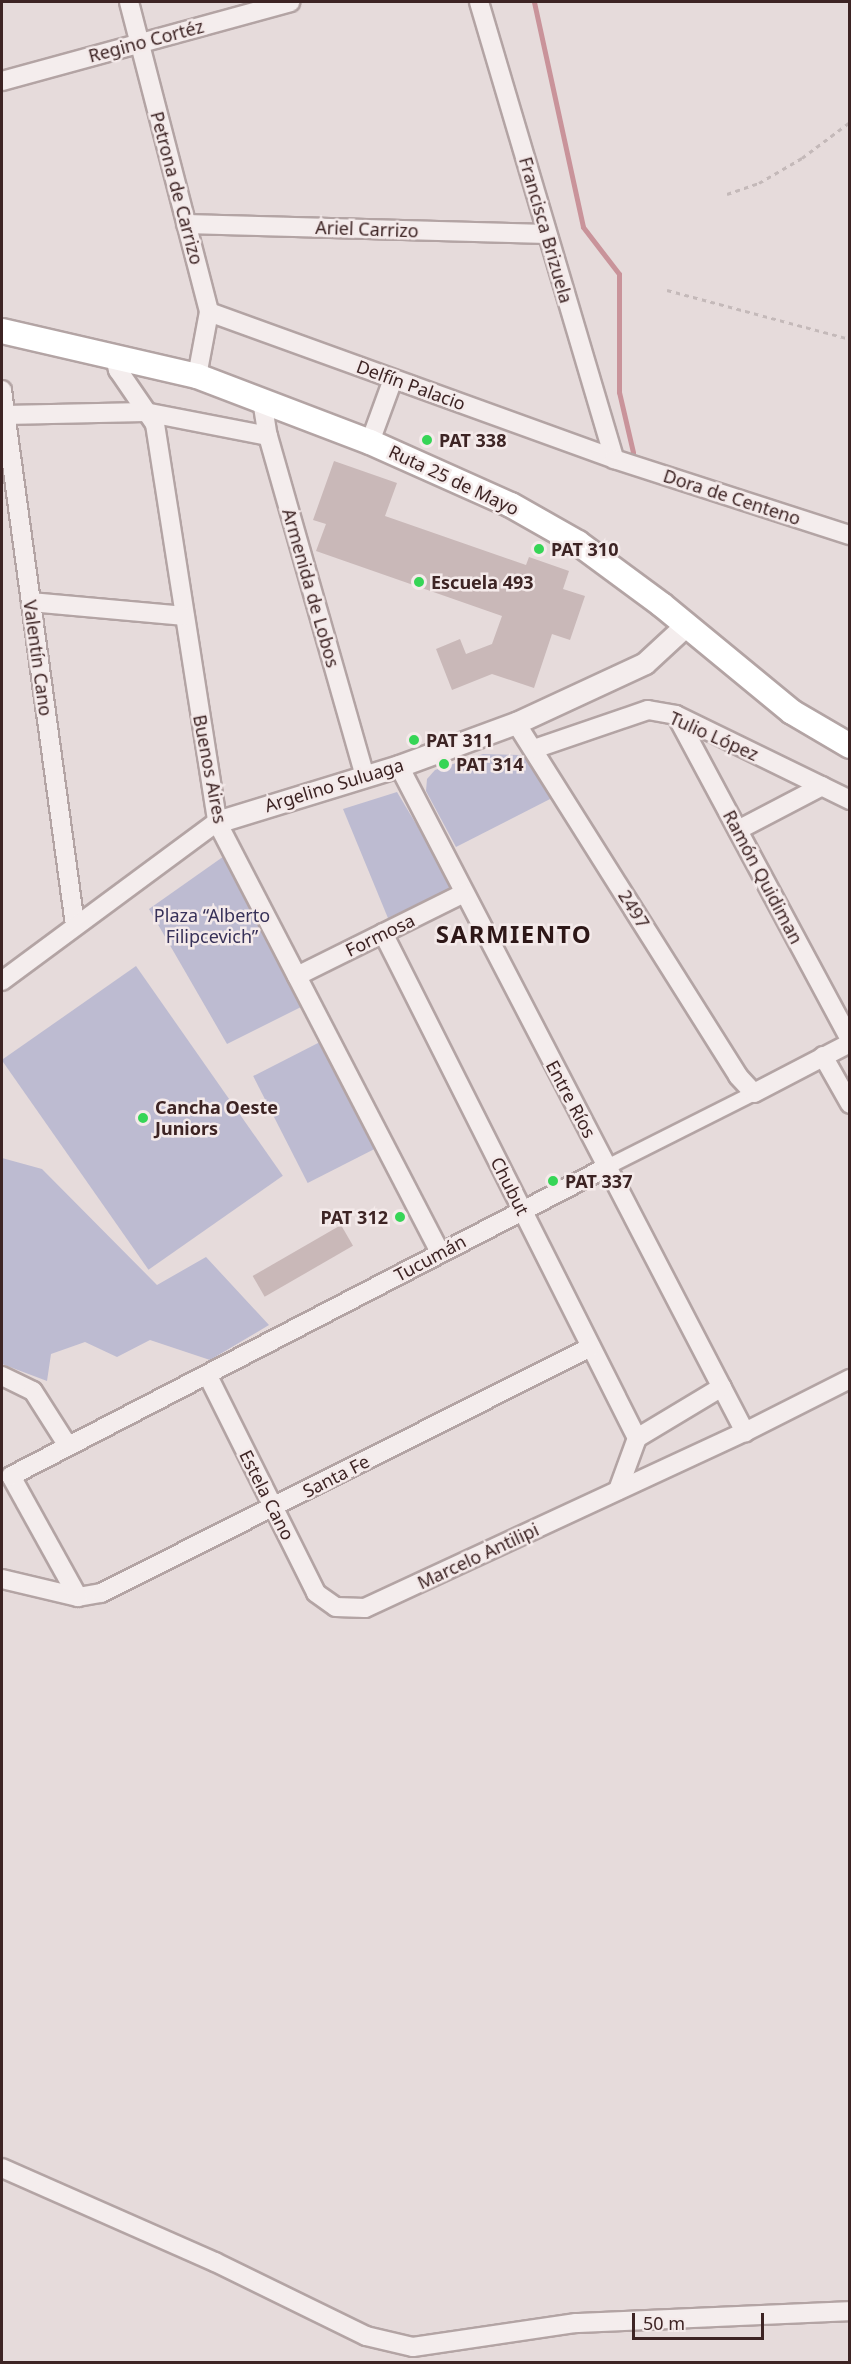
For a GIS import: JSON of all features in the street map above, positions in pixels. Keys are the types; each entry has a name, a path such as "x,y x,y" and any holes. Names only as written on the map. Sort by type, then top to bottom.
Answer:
{"main road":[{"name":"Ruta 25 de Mayo","path":"2,331 197,376 370,442 511,505 568,538 686,625 792,712 849,746"}],"street":[{"name":"Petrona de Carrizo","path":"129,2 209,312 197,376"},
{"name":"Regino Cortéz","path":"2,81 290,2"},
{"name":"Francisca Brizuela","path":"479,2 614,459"},
{"name":"Ariel Carrizo","path":"186,224 548,234"},
{"name":"Delfín Palacio","path":"209,312 614,459"},
{"name":"Buenos Aires","path":"114,355 118,370 155,424 217,822 440,1253"},
{"path":"370,442 393,379"},
{"name":"Valentín Cano","path":"2,390 75,925"},
{"name":"Armenida de Lobos","path":"262,400 268,436 365,776"},
{"path":"5,415 145,412 268,436"},
{"name":"Dora de Centeno","path":"614,459 849,535"},
{"path":"31,602 184,616"},
{"name":"Argelino Suluaga","path":"2,981 217,822 399,766 516,723 645,663 686,625"},
{"name":"Tulio López","path":"534,749 648,710 676,715 849,800"},
{"name":"Ramón Quidiman","path":"676,715 849,1041"},
{"name":"2497","path":"516,723 738,1076 754,1093"},
{"name":"Entre Ríos","path":"399,766 745,1432"},
{"path":"738,830 822,786"},
{"name":"Formosa","path":"297,976 464,893"},
{"name":"Chubut","path":"383,933 637,1438"},
{"name":"Tucumán","path":"78,1597 11,1476 208,1376 523,1210 754,1093 849,1041"},
{"path":"823,1056 849,1104"},
{"name":"Santa Fe","path":"78,1597 102,1593 591,1347"},
{"name":"Estela Cano","path":"208,1376 316,1593 336,1607"},
{"path":"2,1377 33,1391 68,1446"},
{"name":"Marcelo Antilipi","path":"336,1607 364,1608 745,1432 849,1379"},
{"path":"618,1491 637,1438 722,1387"},
{"path":"2,1579 78,1597"},
{"path":"2,2168 215,2262 366,2336 413,2347 576,2323 849,2311"}],"path":[{"path":"727,194 759,183 802,158 849,122"},
{"path":"667,290 849,339"}],"green space":[{"path":"483,754 521,755 546,779 554,797 456,847 426,791 427,779 435,770"},
{"path":"397,792 456,891 390,923 343,809"},
{"name":"Plaza “Alberto Filipcevich”","path":"227,854 303,1006 227,1044 149,909"},
{"name":"Cancha Oeste Juniors","path":"136,966 283,1176 148,1270 2,1061"},
{"path":"320,1042 374,1149 308,1183 253,1076"},
{"path":"2,1158 42,1169 157,1285 206,1257 269,1325 210,1360 150,1340 117,1357 85,1342 51,1354 47,1381 2,1364"}],"building":[{"path":"334,461 397,483 385,516 526,565 529,557 569,571 563,589 585,596 570,640 552,634 534,688 492,674 452,690 436,649 460,639 466,654 492,644 502,616 316,551 326,524 313,520"},
{"path":"341,1225 353,1246 265,1297 253,1276"}],"waterway":[{"path":"534,2 583,227 619,274 619,392 633,452"}],"place":[{"name":"PAT 338","path":"427,440"},
{"name":"PAT 310","path":"539,549"},
{"name":"Escuela 493","path":"419,582"},
{"name":"PAT 311","path":"414,740"},
{"name":"PAT 314","path":"444,764"},
{"name":"Cancha Oeste Juniors","path":"143,1118"},
{"name":"PAT 337","path":"553,1181"},
{"name":"PAT 312","path":"400,1217"}],"district":[{"name":"SARMIENTO","path":"514,934"}]}
